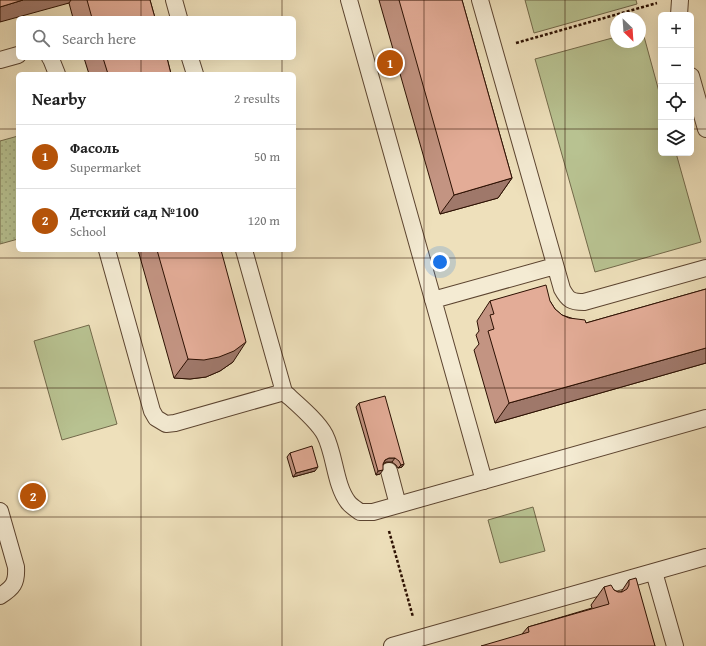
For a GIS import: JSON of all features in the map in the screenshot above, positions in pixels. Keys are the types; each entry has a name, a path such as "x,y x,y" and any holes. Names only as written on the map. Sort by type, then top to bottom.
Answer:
{"lane":[{"path":"174,0 178,16"},
{"path":"349,0 484,480"},
{"path":"480,0 555,266 562,289 567,298 574,302 584,302 706,268"},
{"path":"679,12 680,0"},
{"path":"0,60 16,56"},
{"path":"51,60 56,72"},
{"path":"191,60 194,72"},
{"path":"693,84 706,129"},
{"path":"108,252 152,411 156,418 166,424 175,423 284,392"},
{"path":"245,252 284,392 314,421 324,434 330,447 343,494 349,504 360,512 373,512 706,418"},
{"path":"434,300 555,266"},
{"path":"389,471 398,505"},
{"path":"0,511 16,567 17,577 12,587 0,596"},
{"path":"392,646 419,638 605,594 654,572 706,557"},
{"path":"654,572 675,646"}],"path":[{"path":"494,49 660,2"},
{"path":"382,509 419,638"}],"green space":[{"path":"525,0 636,0 637,4 534,33"},
{"path":"610,39 610,48 646,48 646,44 658,88 658,156 677,156 701,242 595,272 535,59"},
{"path":"16,137 16,240 0,244 0,141"},
{"path":"89,325 117,424 62,440 34,341"},
{"path":"533,507 545,551 500,563 488,520"}],"building":[{"path":"0,0 23,0 0,7"},
{"path":"87,0 150,0 154,16 91,16"},
{"path":"399,0 462,0 512,178 454,195"},
{"path":"104,60 168,60 170,72 107,72"},
{"path":"158,252 222,252 246,342 234,351 219,357 204,360 188,359"},
{"path":"546,285 550,301 555,309 562,315 569,318 585,320 586,323 706,289 706,348 509,403 488,331 494,329 490,315 494,314 490,301"},
{"path":"385,396 404,464 401,465 395,458 389,458 385,460 383,464 383,470 378,471 359,403"},
{"path":"312,446 318,467 296,473 290,453"},
{"path":"636,578 655,646 481,646 529,632 528,627 609,604 604,587 611,585 614,590 622,592 627,589 629,580"}],"place":[{"name":"Фасоль","path":"390,63"},
{"name":"Детский сад №100","path":"33,496"}]}
